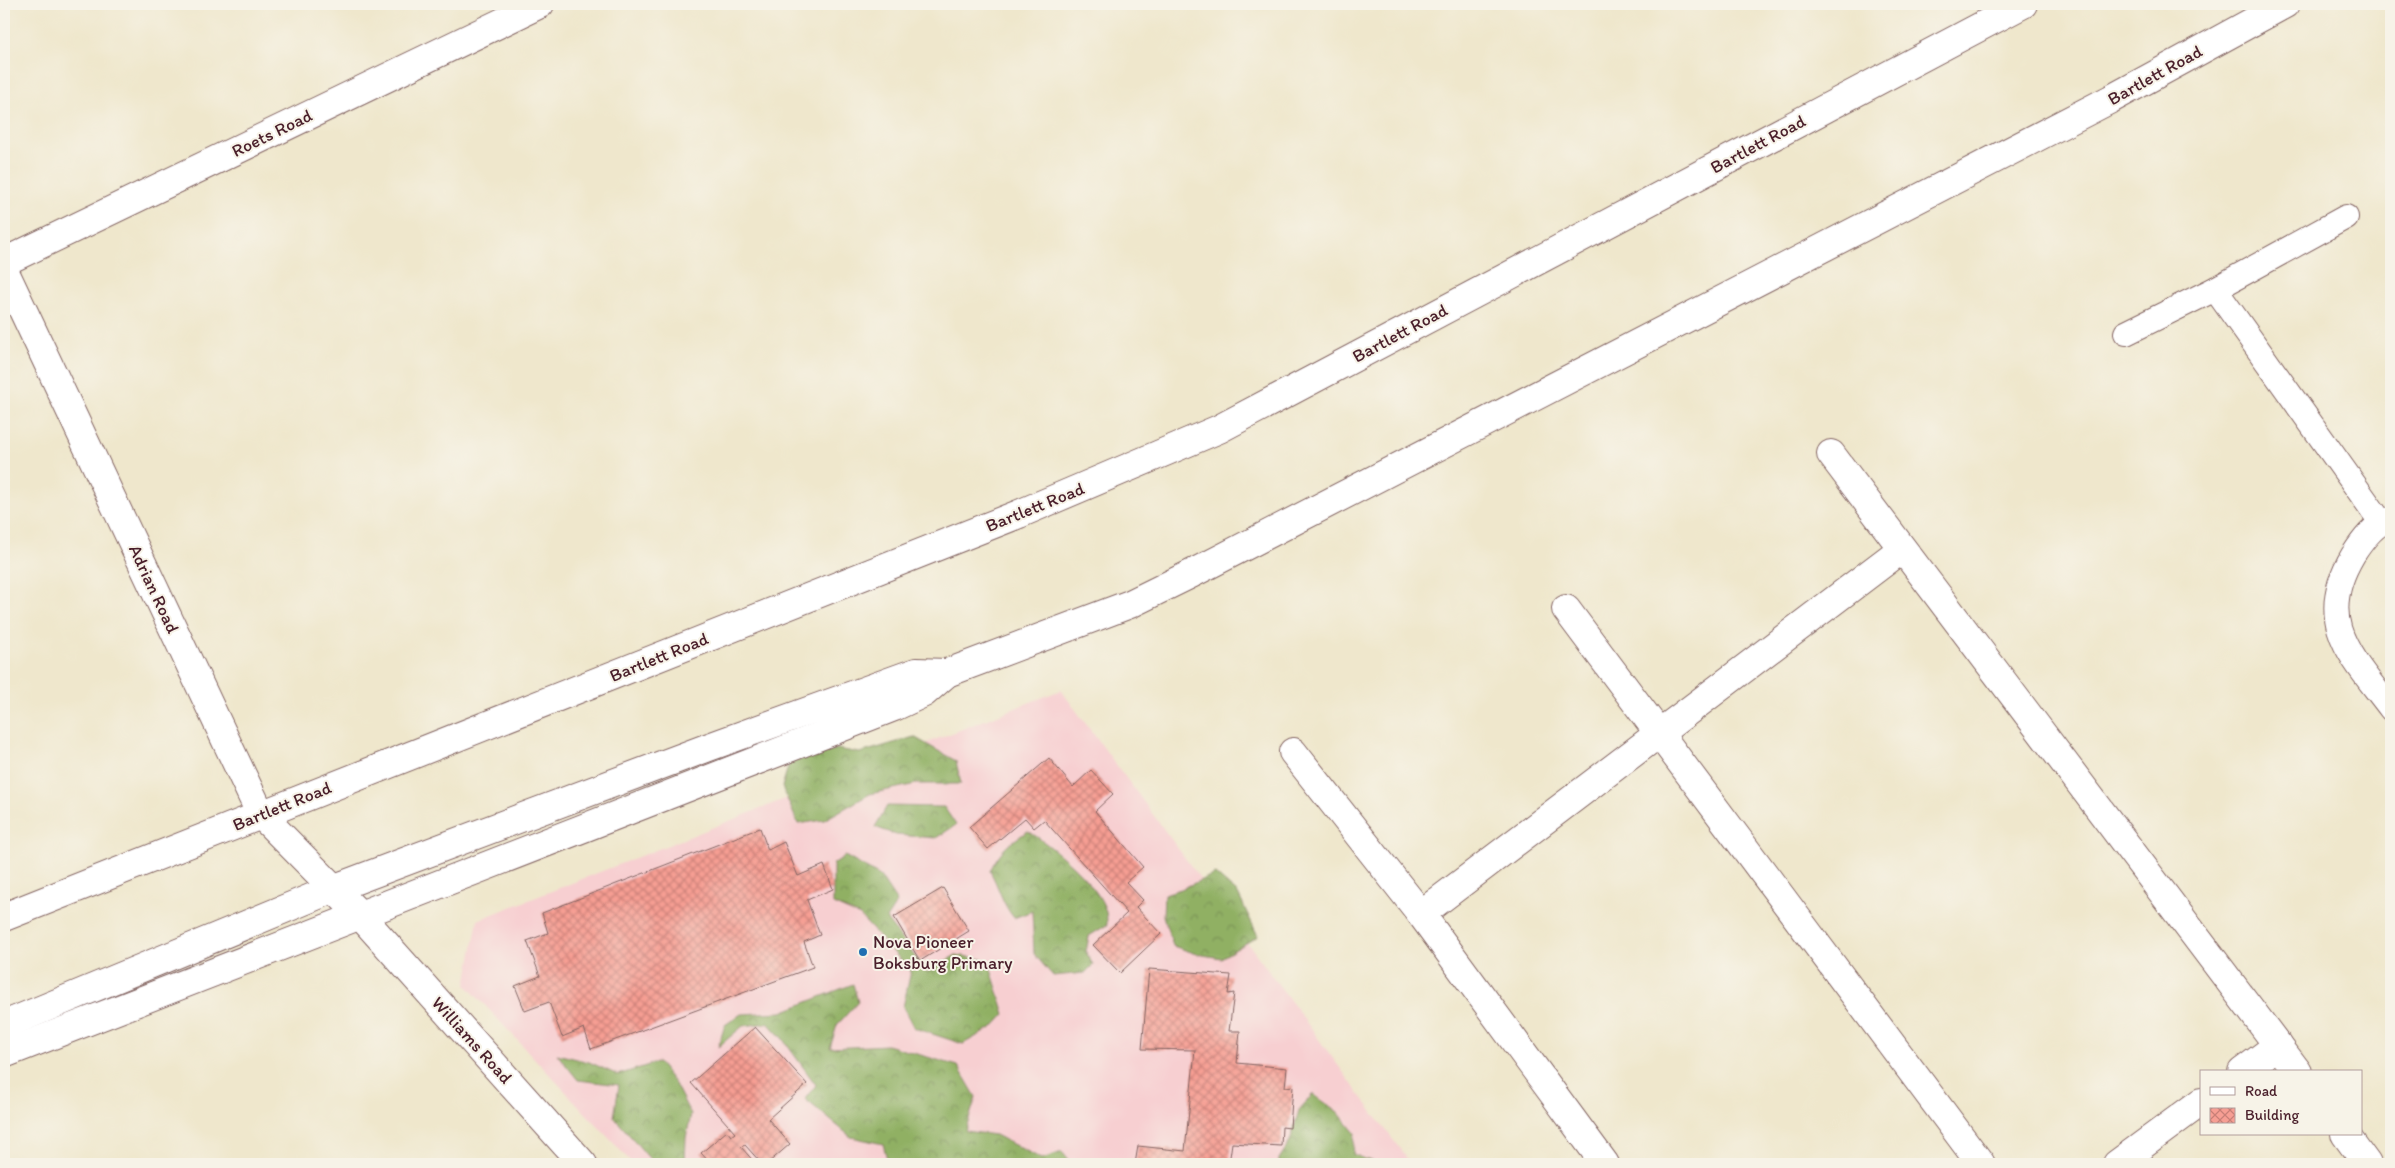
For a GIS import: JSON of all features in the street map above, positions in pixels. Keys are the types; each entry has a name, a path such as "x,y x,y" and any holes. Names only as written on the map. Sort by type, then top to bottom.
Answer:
{"street":[{"name":"Roets Road","path":"4,262 540,4"},
{"name":"Bartlett Road","path":"4,917 1028,510 1219,429 2023,4"},
{"name":"Bartlett Road","path":"4,1054 894,707 924,693 947,673 1130,604 1192,574 2102,104 2285,4"},
{"name":"Adrian Road","path":"4,270 261,815 335,888"},
{"path":"1831,454 2297,1070"},
{"path":"1421,914 1902,548"},
{"path":"1566,609 1981,1164"},
{"name":"Bartlett Road","path":"4,1025 335,888 887,682 916,672 947,673"},
{"path":"1293,752 1421,914 1605,1164"},
{"name":"Williams Road","path":"335,888 583,1164"},
{"path":"2245,1070 2278,1045"},
{"path":"2117,1164 2200,1103"},
{"path":"2346,1136 2367,1164"}],"lane":[{"path":"2126,333 2215,289 2346,217"},
{"path":"2215,289 2386,520 2356,550 2345,568 2336,603 2336,622 2343,641 2391,709"}],"shaded area":[{"name":"Nova Pioneer Boksburg Primary","path":"1061,690 1411,1164 633,1164 466,985 478,920"}],"green space":[{"path":"914,737 956,761 961,784 916,784 870,794 824,820 798,824 782,787 789,763 837,749 860,753"},
{"path":"887,806 944,807 956,825 936,838 896,835 875,827"},
{"path":"1028,831 1049,845 1083,877 1093,888 1105,909 1107,925 1089,936 1086,952 1093,965 1085,973 1053,976 1034,954 1032,911 1014,918 1006,907 990,871 1005,848"},
{"path":"845,856 880,876 897,902 886,919 927,972 956,955 988,960 1005,1014 993,1027 963,1044 914,1028 903,1007 911,971 860,916 833,904 833,864"},
{"path":"1215,874 1238,894 1258,936 1221,958 1197,954 1173,946 1163,916 1164,894 1181,889"},
{"path":"853,984 858,1002 837,1025 830,1048 887,1045 958,1066 976,1097 965,1131 995,1135 1042,1159 1062,1152 1072,1164 876,1164 887,1159 883,1144 851,1137 805,1099 816,1085 782,1038 768,1023 743,1026 718,1047 725,1025 741,1014 782,1012"},
{"path":"557,1054 589,1062 618,1075 658,1062 675,1084 691,1115 686,1138 685,1164 654,1164 614,1117 619,1085 578,1080"},
{"path":"1313,1094 1338,1112 1355,1133 1353,1154 1378,1164 1279,1164 1279,1159 1290,1142 1299,1110"}],"building":[{"path":"1049,758 1073,787 1091,770 1113,794 1095,811 1143,867 1126,882 1143,900 1136,907 1161,934 1120,973 1093,945 1127,913 1044,820 1034,828 1025,818 988,849 969,827"},
{"path":"760,828 768,850 784,842 798,876 824,865 833,889 807,900 820,935 804,942 813,967 591,1049 584,1028 562,1037 549,1002 525,1011 515,986 540,976 527,941 548,933 542,913"},
{"path":"943,888 969,931 920,961 894,917"},
{"path":"1149,969 1231,975 1228,994 1234,993 1229,1031 1240,1031 1237,1063 1287,1068 1285,1087 1293,1086 1290,1128 1282,1127 1281,1146 1232,1143 1229,1164 1135,1164 1138,1146 1185,1151 1195,1050 1142,1049"},
{"path":"755,1027 807,1084 768,1119 790,1144 767,1164 762,1164 745,1145 741,1147 756,1164 711,1164 701,1153 727,1131 731,1136 735,1133 691,1083"}],"place":[{"name":"Nova Pioneer Boksburg Primary","path":"863,952"}]}
